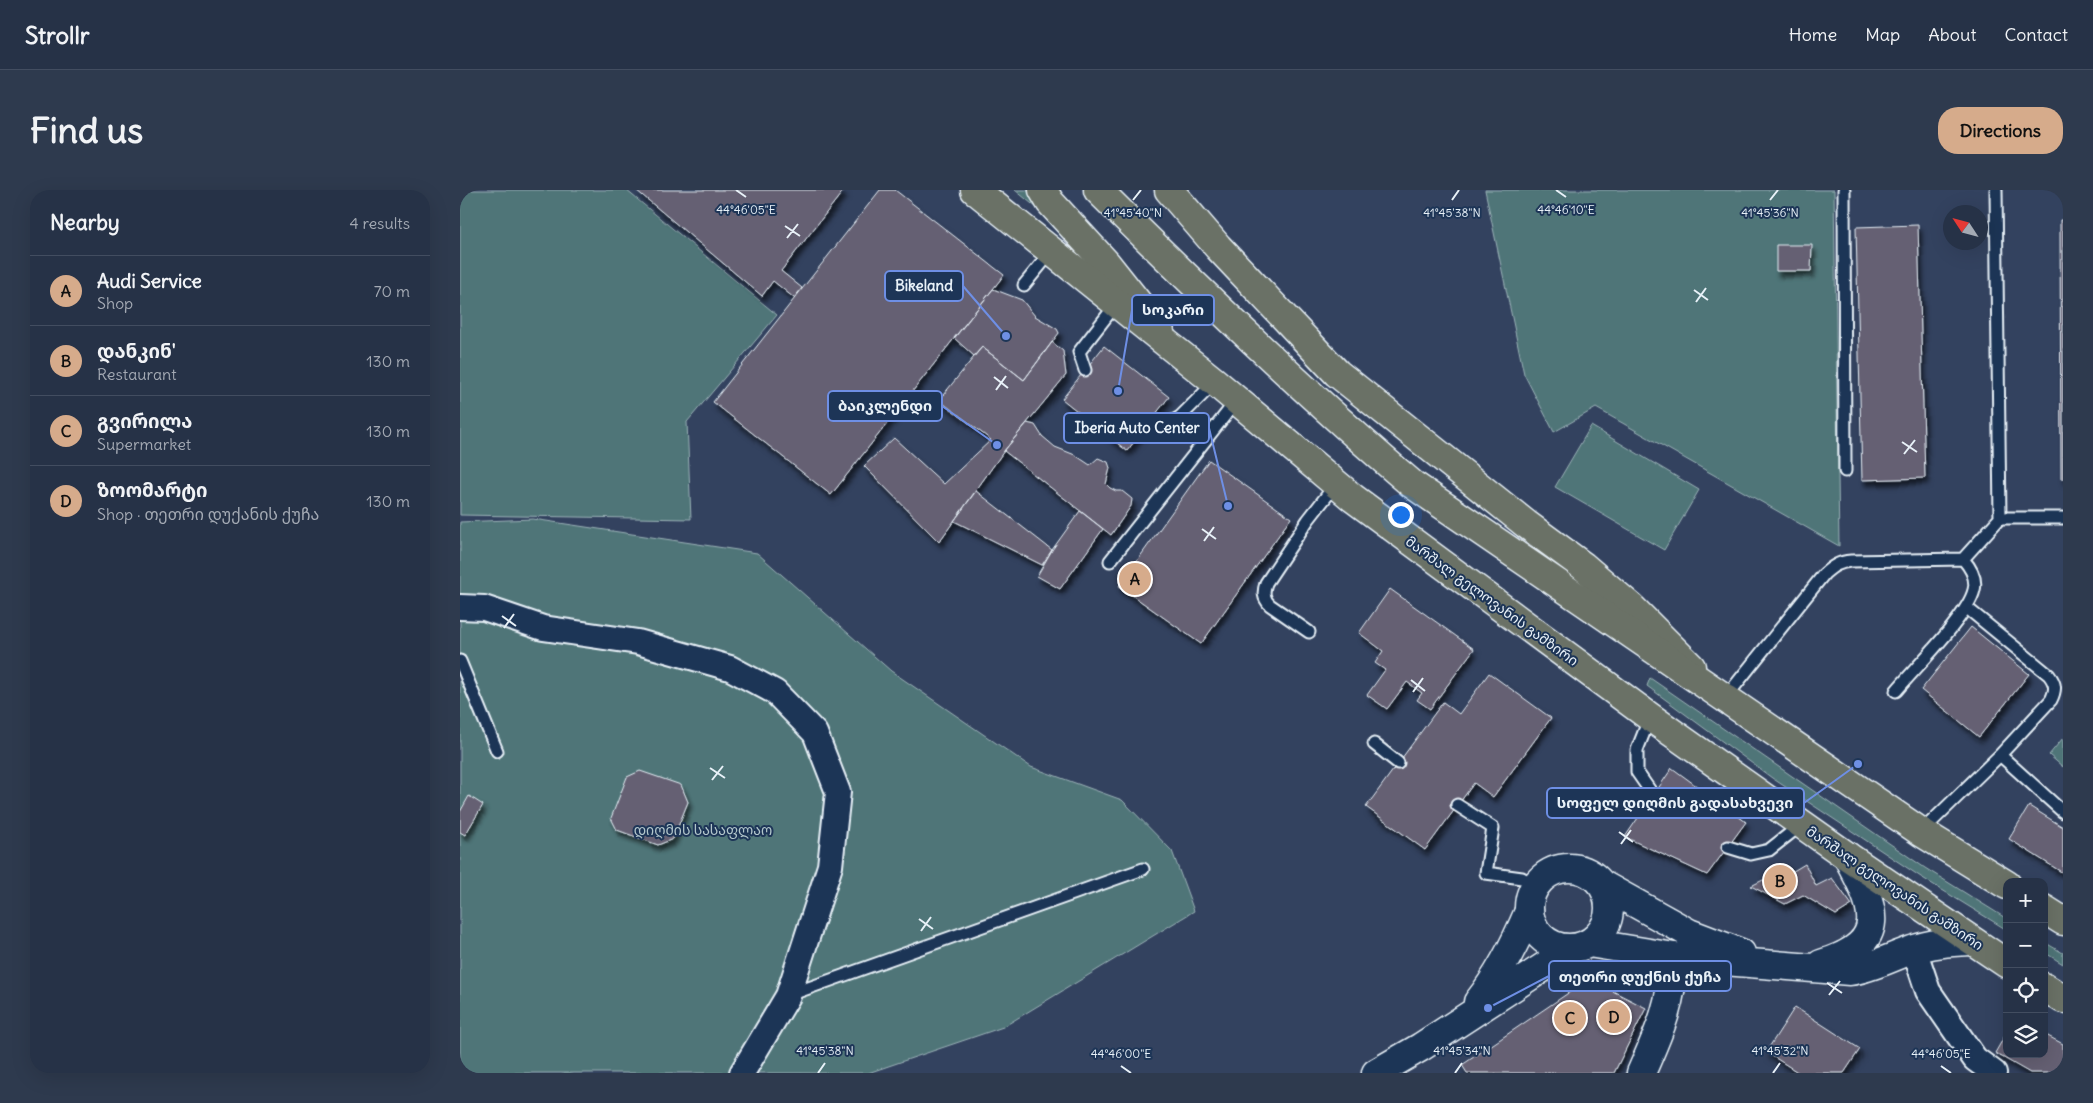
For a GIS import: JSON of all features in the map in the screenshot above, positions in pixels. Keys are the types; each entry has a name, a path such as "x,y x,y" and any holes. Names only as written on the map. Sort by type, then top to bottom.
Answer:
{"main road":[{"name":"მარშალ გელოვანის გამზირი","path":"975,190 1215,382 1336,484 1650,717 1847,856 2003,962"},
{"path":"1042,190 1050,202 1106,263 1172,347"},
{"path":"1098,190 1224,314 1341,424 1412,484 1719,692 1921,832 2003,883"},
{"path":"1171,191 1225,254 1337,373 1526,524 1583,566 1632,608 1719,692"},
{"path":"1813,967 1843,958 1863,942 1869,931 1872,907 1866,890 1847,856"},
{"path":"1466,1017 1495,980 1513,948 1533,898 1545,877 1556,870 1568,868 1586,872 1601,884 1689,933 1766,963"},
{"path":"1376,1073 1599,934 1607,922 1609,909 1607,896 1601,884"},
{"path":"1533,898 1532,924 1548,942 1560,947 1581,946 1674,957 1850,971 1862,969 1914,949 1936,944 1970,941"},
{"path":"2048,911 2063,920"},
{"path":"1641,1073 1668,1006 1672,990 1674,957"},
{"path":"2048,990 2063,999"}],"street":[{"path":"460,588 484,608"},
{"path":"460,607 484,608 543,628 638,642 730,668 775,692 815,733 838,792 830,866 788,996 742,1073"},
{"path":"1914,949 1928,991 1975,1059 1994,1073"}],"lane":[{"path":"1844,190 1845,471"},
{"path":"1719,692 1834,565 1843,561 1963,559 2000,518 1996,190"},
{"path":"1024,285 1051,252"},
{"path":"1085,370 1079,352 1117,303"},
{"path":"1150,421 1170,423 1180,418 1215,382"},
{"path":"1110,561 1236,400"},
{"path":"1309,632 1270,605 1265,599 1263,590 1308,520 1336,484"},
{"path":"2000,518 2063,518"},
{"path":"1896,691 1967,608 1975,589 1972,570 1963,559"},
{"path":"1921,832 2000,755 2055,692 2054,681 2049,675 1967,608"},
{"path":"460,661 497,751"},
{"path":"1650,717 1637,750 1637,772 1653,795"},
{"path":"1374,744 1398,762"},
{"path":"2000,755 2063,812"},
{"path":"1457,805 1493,828 1486,873 1522,878 1533,898"},
{"path":"1728,847 1751,854 1769,850 1802,824"},
{"path":"788,996 1143,869"}],"green space":[{"path":"460,190 626,190 777,315 687,422 691,519 460,515"},
{"path":"1015,190 1027,190 1037,208"},
{"path":"1485,190 1834,190 1839,546 1596,408 1554,432 1524,374"},
{"path":"1591,426 1699,490 1664,550 1555,487"},
{"name":"დიღმის სასაფლაო","path":"533,519 757,553 891,671 1031,767 1122,800 1172,851 1194,911 1003,1027 868,1073 460,1073 460,522"},
{"path":"1650,678 1925,868 2003,917 2003,928 1921,877 1772,778 1647,686"},
{"path":"2063,738 2063,767 2049,755"},
{"path":"2048,944 2063,953 2063,964 2048,955"}],"building":[{"path":"636,190 844,190 781,271 802,288 794,298 773,281 762,296"},
{"path":"880,190 895,190 1004,275 831,495 713,402"},
{"path":"2060,220 2063,220 2063,479 2061,479"},
{"path":"1918,225 1925,478 1862,480 1856,227"},
{"path":"1776,245 1812,245 1811,271 1776,271"},
{"path":"993,289 1022,300 1035,316 1057,329 1059,333 1024,380 982,347 974,356 954,338"},
{"path":"1052,342 1063,351 1066,375 1004,451 939,542 864,466 894,438 944,484 991,440 939,400 982,347 1024,380"},
{"path":"1104,346 1169,397 1127,451 1062,399"},
{"path":"1027,423 1035,425 1042,436 1055,447 1075,455 1090,465 1098,458 1108,462 1110,468 1106,484 1116,491 1122,491 1132,499 1131,506 1111,535 1004,451"},
{"path":"1209,460 1291,518 1201,644 1119,586"},
{"path":"976,491 1052,550 1042,565 954,521"},
{"path":"1080,511 1103,529 1060,589 1037,576 1052,550"},
{"path":"1390,589 1474,649 1430,709 1417,700 1422,693 1407,682 1387,709 1367,695 1385,670 1375,663 1383,651 1359,633"},
{"path":"1971,627 2029,674 1979,737 1921,690"},
{"path":"1489,673 1551,718 1493,797 1474,783 1425,850 1366,807 1443,702 1459,714"},
{"path":"1672,768 1746,822 1707,875 1625,837"},
{"path":"640,771 681,785 688,802 673,839 658,845 617,830 611,818 627,777"},
{"path":"469,796 483,805 465,835 460,832 460,812"},
{"path":"2029,806 2063,827 2063,873 2009,839"},
{"path":"1805,864 1816,886 1832,878 1852,905 1836,915 1803,895 1785,904 1751,886 1787,868 1790,873"},
{"path":"1589,979 1646,1008 1614,1073 1467,1073 1462,1065"},
{"path":"1795,1007 1860,1049 1844,1073 1799,1073 1766,1052"},
{"path":"2048,1036 2063,1044 2063,1073 2030,1073 2004,1058 2048,1058"},
{"path":"2003,1039 2003,1058 1995,1053"}],"place":[{"name":"Bikeland","path":"1006,336"},
{"name":"სოკარი","path":"1118,391"},
{"name":"ბაიკლენდი","path":"997,445"},
{"name":"Iberia Auto Center","path":"1228,506"},
{"name":"Audi Service","path":"1135,579"},
{"name":"სოფელ დიღმის გადასახვევი","path":"1858,764"},
{"name":"დანკინ'","path":"1780,881"},
{"name":"თეთრი დუქნის ქუჩა","path":"1488,1008"},
{"name":"ზოომარტი","path":"1614,1017"},
{"name":"გვირილა","path":"1570,1018"}]}
